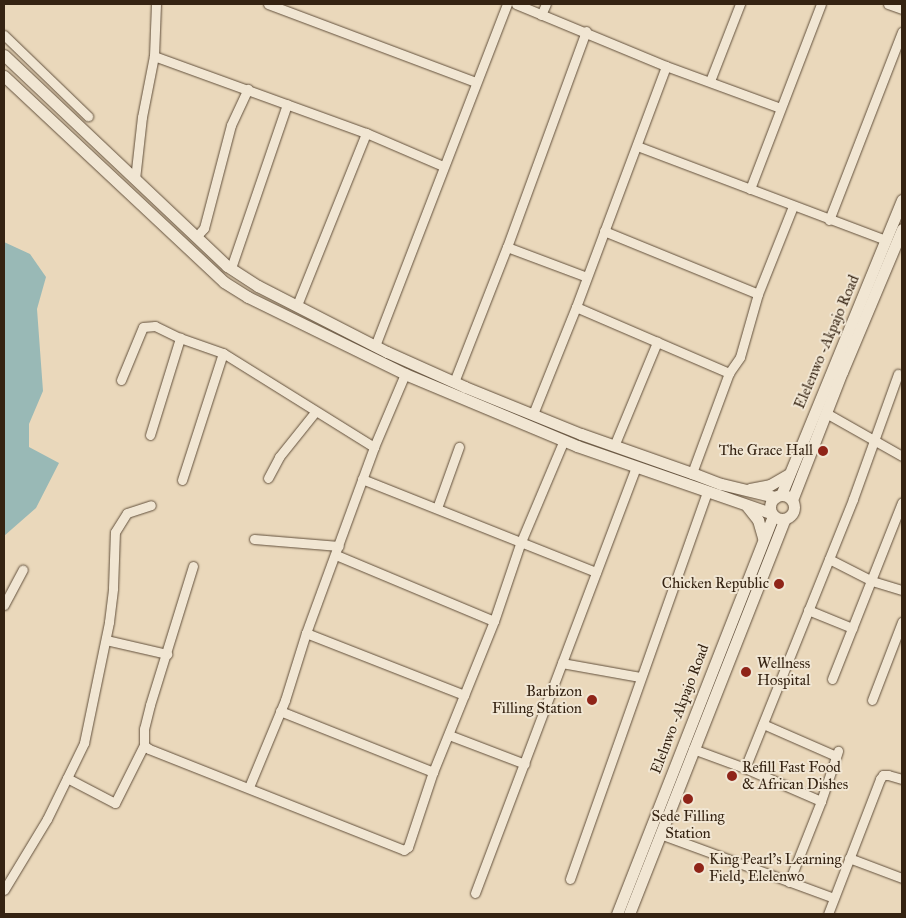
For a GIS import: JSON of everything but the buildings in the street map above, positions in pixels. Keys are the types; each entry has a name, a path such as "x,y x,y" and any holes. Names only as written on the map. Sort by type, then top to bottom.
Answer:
{"main road":[{"path":"4,55 230,268 258,286 375,346 454,382 533,414 614,446 692,473 746,490 792,500"},
{"path":"4,76 224,282 248,297 406,374 564,440 776,516 693,750 629,914"},
{"name":"Elelenwo -Akpajo Road","path":"902,200 789,474 778,496 770,504 776,516 793,512 792,500 902,229"},
{"path":"746,490 770,485 789,474"},
{"path":"747,506 758,520 763,538"},
{"name":"Elelnwo -Akpajo Road","path":"617,914 763,538 776,516"}],"street":[{"path":"135,179 142,117 154,56 156,4"},
{"path":"268,4 476,82"},
{"path":"375,346 507,4"},
{"path":"516,4 586,31 666,66 780,108"},
{"path":"541,15 546,4"},
{"path":"710,81 740,4"},
{"path":"750,189 821,4"},
{"path":"888,4 902,9"},
{"path":"454,382 586,31"},
{"path":"830,220 902,32"},
{"path":"4,34 88,116"},
{"path":"154,56 366,132 443,166"},
{"path":"533,414 576,307 666,66"},
{"path":"196,237 204,228 231,125 248,89"},
{"path":"230,268 286,104"},
{"path":"297,305 366,132"},
{"path":"637,146 886,240"},
{"path":"692,473 729,373 740,357 758,294 793,206"},
{"path":"604,231 758,294"},
{"path":"506,247 587,277"},
{"path":"576,307 729,373"},
{"path":"121,380 144,327 155,326 180,338 223,353 374,447"},
{"path":"150,435 180,338"},
{"path":"614,446 658,342"},
{"path":"182,480 223,353"},
{"path":"249,787 280,711 306,633 338,551 374,447 406,374"},
{"path":"745,768 830,559 898,374"},
{"path":"268,478 279,457 315,412"},
{"path":"826,414 902,456"},
{"path":"144,745 404,850 408,847 433,772 494,621 520,544 564,440"},
{"path":"437,508 459,447"},
{"path":"474,893 525,764 636,467"},
{"path":"362,479 437,508 520,544 596,572"},
{"path":"570,879 707,492"},
{"path":"832,679 902,502"},
{"path":"4,890 46,819 84,743 106,640 114,588 115,532 127,513 151,505"},
{"path":"254,539 338,551 494,621"},
{"path":"830,559 872,581 902,590"},
{"path":"67,778 116,803 144,745 144,729 150,705 193,566"},
{"path":"4,605 23,570"},
{"path":"808,610 852,628"},
{"path":"872,700 902,622"},
{"path":"306,633 464,695"},
{"path":"106,640 167,654"},
{"path":"562,662 640,677"},
{"path":"280,711 433,772"},
{"path":"763,724 837,753 821,801 789,882"},
{"path":"449,735 525,764"},
{"path":"693,750 745,768 821,801"},
{"path":"828,914 880,779 883,775 888,775 902,779"},
{"path":"660,834 834,898"},
{"path":"850,858 902,878"}],"water":[{"path":"4,242 30,254 46,277 37,309 43,391 29,424 29,447 59,463 36,508 4,536"}],"place":[{"name":"The Grace Hall","path":"823,451"},
{"name":"Chicken Republic","path":"779,584"},
{"name":"Wellness Hospital","path":"746,672"},
{"name":"Barbizon Filling Station","path":"592,700"},
{"name":"Refill Fast Food & African Dishes","path":"732,776"},
{"name":"Sede Filling Station","path":"688,799"},
{"name":"King Pearl's Learning Field, Elelenwo","path":"699,868"}]}
